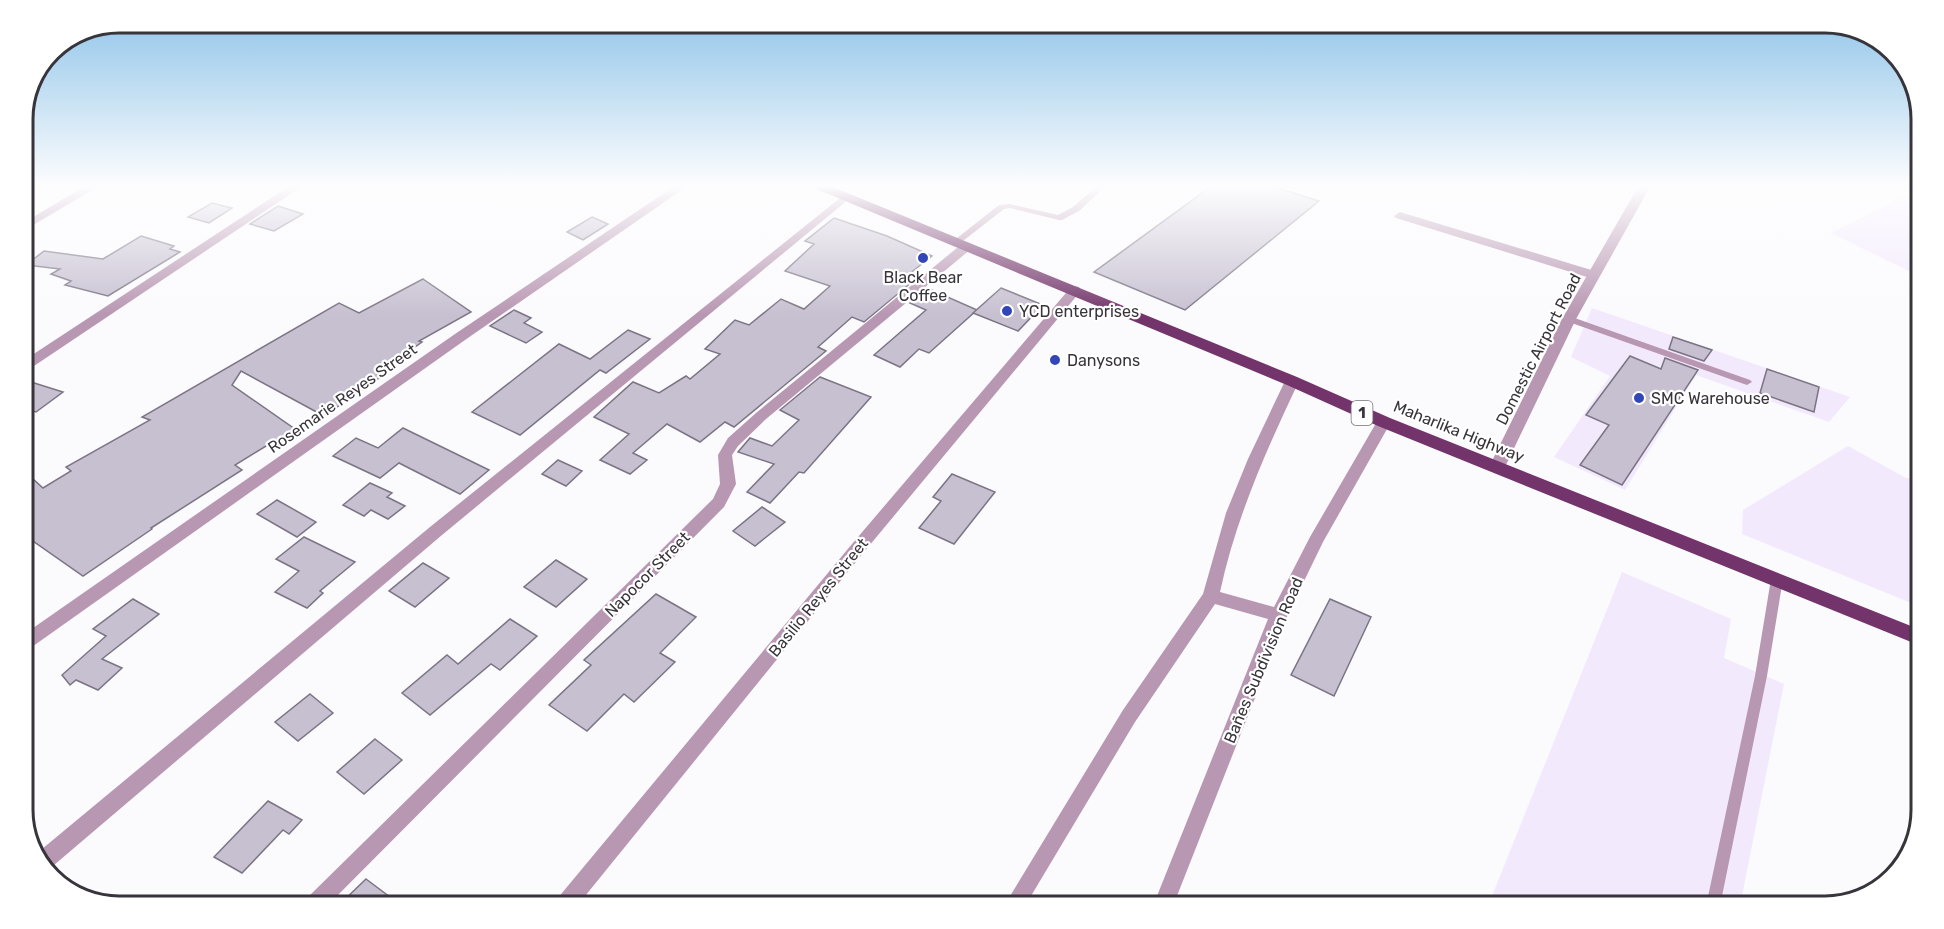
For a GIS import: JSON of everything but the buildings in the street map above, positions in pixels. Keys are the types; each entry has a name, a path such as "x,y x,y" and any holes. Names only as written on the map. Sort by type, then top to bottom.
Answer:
{"highway":[{"name":"Maharlika Highway","path":"922,228 1075,290 1384,422 1911,634"}],"street":[{"path":"33,360 232,228"},
{"name":"Rosemarie Reyes Street","path":"33,637 450,344 619,228"},
{"path":"48,858 445,524 806,228"},
{"path":"1441,228 1594,275"},
{"name":"Domestic Airport Road","path":"1497,467 1569,319 1620,228"},
{"name":"Napocor Street","path":"323,896 719,502 728,484 725,455 733,442 961,244"},
{"name":"Basilio Reyes Street","path":"572,896 865,539 1075,290"},
{"path":"1020,896 1129,716 1211,596 1218,560 1238,503 1258,452 1292,381"},
{"name":"Bañes Subdivision Road","path":"1168,896 1184,860 1279,615 1312,547 1384,422"},
{"path":"1211,596 1279,615"}],"lane":[{"path":"961,244 978,228"},
{"path":"1569,319 1747,382"},
{"path":"1715,896 1761,676 1777,579"}],"shaded area":[{"path":"1840,228 1911,228 1911,272 1831,233"},
{"path":"1592,308 1850,397 1829,422 1696,375 1625,490 1554,457 1610,376 1571,357"},
{"path":"1848,446 1906,478 1911,478 1911,603 1742,534 1743,510"},
{"path":"1622,572 1731,619 1724,658 1784,684 1742,896 1492,896"}],"place":[{"name":"Black Bear Coffee","path":"923,258"},
{"name":"YCD enterprises","path":"1007,311"},
{"name":"Danysons","path":"1055,360"},
{"name":"SMC Warehouse","path":"1639,398"}]}
